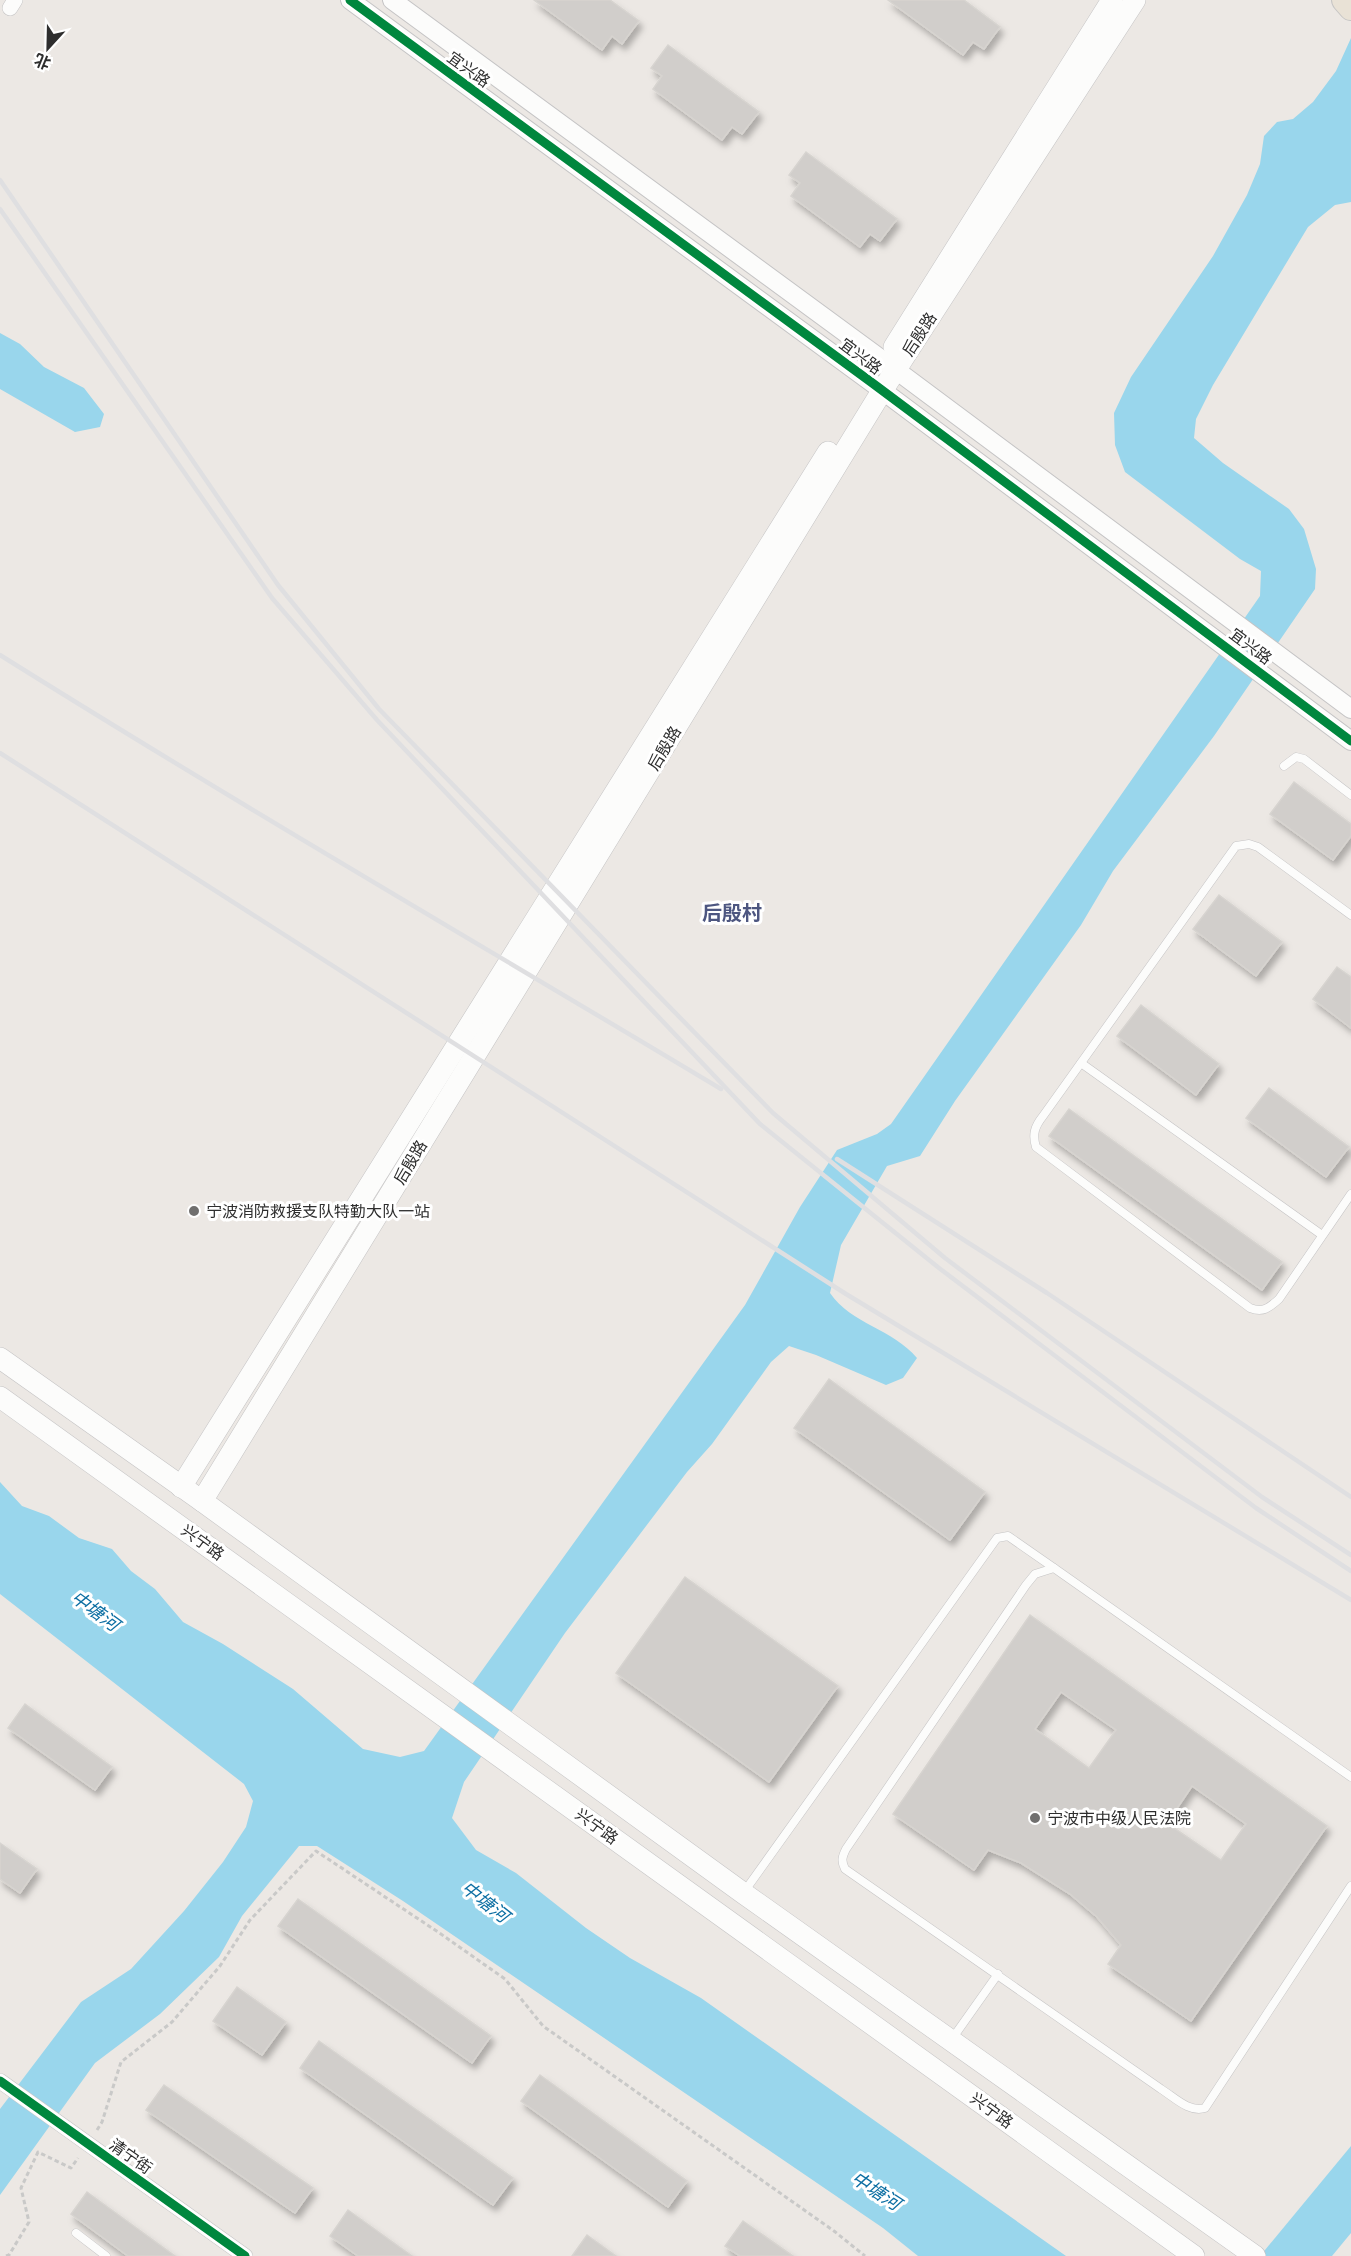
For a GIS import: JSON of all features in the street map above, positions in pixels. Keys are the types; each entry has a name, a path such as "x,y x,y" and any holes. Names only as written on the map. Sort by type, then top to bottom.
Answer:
{"highway":[{"path":"1344,0 1351,8"}],"main road":[{"name":"后殷路","path":"946,279 1112,0"},
{"name":"后殷路","path":"181,1487 877,386 946,279 1135,0"},
{"name":"后殷路","path":"202,1501 877,386"},
{"path":"0,1358 202,1501 743,1893 1255,2256"},
{"name":"兴宁路","path":"0,1397 1194,2256"}],"street":[{"name":"宜兴路","path":"350,0 877,386 1351,741"},
{"name":"宜兴路","path":"392,0 1351,709"},
{"name":"清宁街","path":"0,2081 245,2256"}],"lane":[{"path":"1284,766 1296,757 1304,759 1351,795"},
{"path":"1350,912 1258,848 1249,844 1236,846 1035,1126 1034,1139 1036,1147 1250,1308 1257,1310 1267,1310 1279,1299 1351,1194"},
{"path":"1080,1063 1322,1236"},
{"path":"743,1893 997,1538 1008,1536 1351,1777"},
{"path":"1054,1568 1035,1574 1026,1585 842,1857 845,1869 1161,2089 1188,2107 1197,2110 1205,2108 1351,1886"},
{"path":"951,2040 998,1974"},
{"path":"76,2233 106,2256"}],"path":[{"path":"6,2256 9,2255 29,2222 21,2188 38,2152 70,2168 102,2122 121,2062 172,2022 220,1966 250,1920 316,1851 505,1979 543,2026 825,2224 865,2256"}],"water":[{"name":"中塘河","path":"1351,38 1351,202 1335,205 1308,227 1213,385 1196,419 1194,438 1223,463 1289,509 1304,529 1316,569 1315,589 1214,736 1113,871 1081,925 955,1101 920,1156 887,1166 841,1245 830,1293 849,1312 896,1340 917,1358 903,1378 886,1385 789,1346 771,1362 712,1444 687,1472 565,1633 464,1782 452,1818 476,1850 516,1873 586,1928 630,1958 701,1998 1066,2256 918,2256 883,2228 403,1901 317,1846 299,1846 242,1916 219,1957 160,2014 95,2063 0,2195 0,2109 81,2002 131,1969 184,1911 223,1862 246,1827 253,1801 244,1784 0,1594 0,1482 22,1506 49,1516 79,1538 112,1549 131,1571 155,1589 183,1622 223,1644 293,1689 363,1749 400,1757 424,1751 745,1305 800,1207 837,1150 877,1134 891,1124 1260,596 1261,571 1240,559 1125,472 1115,445 1114,413 1131,377 1213,256 1247,195 1260,164 1264,136 1277,122 1293,119 1313,102 1336,71"},
{"path":"0,333 20,344 44,367 84,388 104,414 100,427 75,432 0,389"},
{"path":"1351,2146 1351,2233 1332,2256 1260,2256"}],"building":[{"path":"534,0 610,0 639,21 622,44 612,36 602,50"},
{"path":"888,0 964,0 1000,27 984,49 973,42 963,55"},
{"path":"668,45 759,112 742,134 732,127 722,140 653,89 662,76 651,68"},
{"path":"806,152 897,219 880,241 870,234 860,247 791,196 800,183 789,175"},
{"path":"1294,782 1351,824 1351,836 1333,860 1270,814"},
{"path":"1219,895 1282,942 1256,976 1193,929"},
{"path":"1337,967 1351,977 1351,1028 1313,999"},
{"path":"1141,1005 1219,1064 1196,1095 1117,1036"},
{"path":"1269,1088 1349,1147 1326,1177 1246,1118"},
{"path":"1069,1109 1282,1262 1262,1290 1049,1136"},
{"path":"829,1379 985,1492 950,1540 794,1428"},
{"path":"685,1577 838,1686 769,1782 616,1673"},
{"name":"宁波市中级人民法院","path":"1030,1615 1327,1826 1191,2021 1108,1964 1121,1945 1097,1917 1070,1894 1021,1863 988,1850 974,1870 893,1814","holes":["1061,1692 1116,1730 1089,1768 1035,1729","1192,1786 1246,1824 1221,1860 1167,1823"]},
{"path":"25,1704 112,1767 95,1790 8,1728"},
{"path":"0,1843 37,1869 20,1893 0,1879"},
{"path":"298,1899 491,2036 472,2063 278,1926"},
{"path":"237,1987 286,2022 262,2055 213,2021"},
{"path":"319,2041 513,2178 493,2205 300,2068"},
{"path":"540,2075 687,2181 668,2207 521,2101"},
{"path":"164,2085 313,2188 295,2213 146,2110"},
{"path":"87,2192 175,2256 128,2256 71,2214"},
{"path":"348,2210 412,2256 358,2256 330,2236"},
{"path":"743,2221 793,2256 740,2256 725,2246"},
{"path":"587,2235 616,2256 572,2256"}],"railway":[{"path":"0,180 278,585 379,709 773,1113 945,1258 1262,1497 1351,1555"},
{"path":"0,209 272,598 377,720 760,1124 939,1268 1256,1508 1351,1571"},
{"path":"0,655 269,820 721,1089"},
{"path":"0,753 846,1294 1351,1600"},
{"path":"837,1159 1047,1293 1351,1497"}],"cycle path":[{"path":"350,0 871,382 1351,741"},
{"path":"0,2081 245,2256"}],"place":[{"name":"宁波消防救援支队特勤大队一站","path":"194,1211"},
{"name":"宁波市中级人民法院","path":"1035,1818"}],"district":[{"name":"后殷村","path":"732,913"}]}
